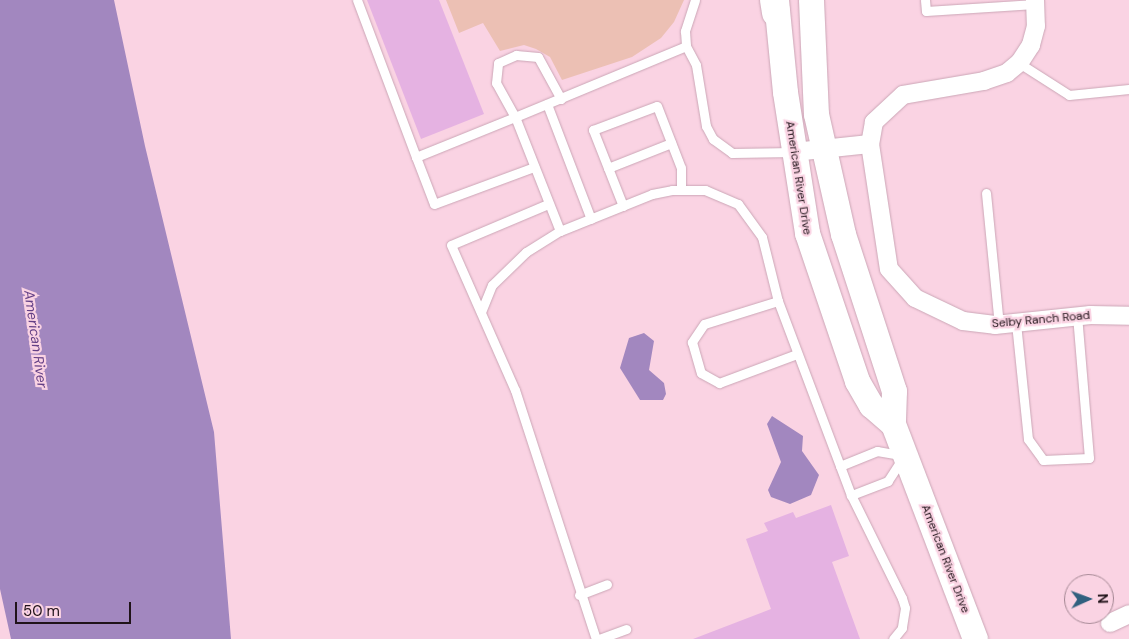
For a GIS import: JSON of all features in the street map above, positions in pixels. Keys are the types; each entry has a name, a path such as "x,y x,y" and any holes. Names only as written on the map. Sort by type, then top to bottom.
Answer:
{"street":[{"name":"American River Drive","path":"811,0 814,99 823,150 843,234 894,391 893,424 975,639"},
{"name":"Selby Ranch Road","path":"1035,2 1034,35 1019,63 1007,73 984,81 903,95 874,122 870,144 887,262 892,275 915,298 945,315 963,321 1008,324 1077,316 1129,316"},
{"name":"American River Drive","path":"775,4 794,152 807,233 829,306 857,382 870,405 893,424"},
{"path":"794,152 870,144"},
{"path":"1114,621 1129,614"}],"lane":[{"path":"357,0 434,204 534,167"},
{"path":"695,0 685,32 686,46 696,66 706,126 713,139 732,153 794,152"},
{"path":"925,0 926,11 1035,2"},
{"path":"416,157 686,46"},
{"path":"560,231 514,117 496,83 498,63 516,55 538,57 561,99"},
{"path":"1019,63 1070,95 1129,89"},
{"path":"547,104 591,219"},
{"path":"623,206 593,130 656,106 681,168 682,190"},
{"path":"608,168 671,143"},
{"path":"481,312 492,285 526,252 560,231 652,194 682,190 705,190 724,196 748,215 762,237 778,301 851,495 902,598 905,608 902,628 893,639"},
{"path":"986,193 1028,439 1042,460 1089,458 1077,316"},
{"path":"548,204 450,245 515,390 580,595 598,639 626,629"},
{"path":"778,301 704,324 692,342 701,373 719,383 797,354"},
{"path":"840,466 877,452 904,456 888,481 851,495"},
{"path":"580,595 607,584"}],"shaded area":[{"path":"446,0 684,0 674,22 661,38 632,57 562,80 550,57 536,49 524,45 500,51 483,23 459,33"}],"water":[{"name":"American River","path":"0,0 114,0 145,146 214,432 231,639 11,639 0,589"},
{"path":"644,333 654,341 649,370 664,383 666,394 663,400 640,400 620,368 629,338"},
{"path":"772,416 803,436 802,451 819,475 811,495 790,504 771,497 768,490 781,462 767,424"}],"building":[{"path":"367,0 439,0 484,114 421,139"},
{"path":"831,505 849,556 832,562 860,639 693,639 771,609 746,539 768,531 764,523 793,512 796,518"}]}
